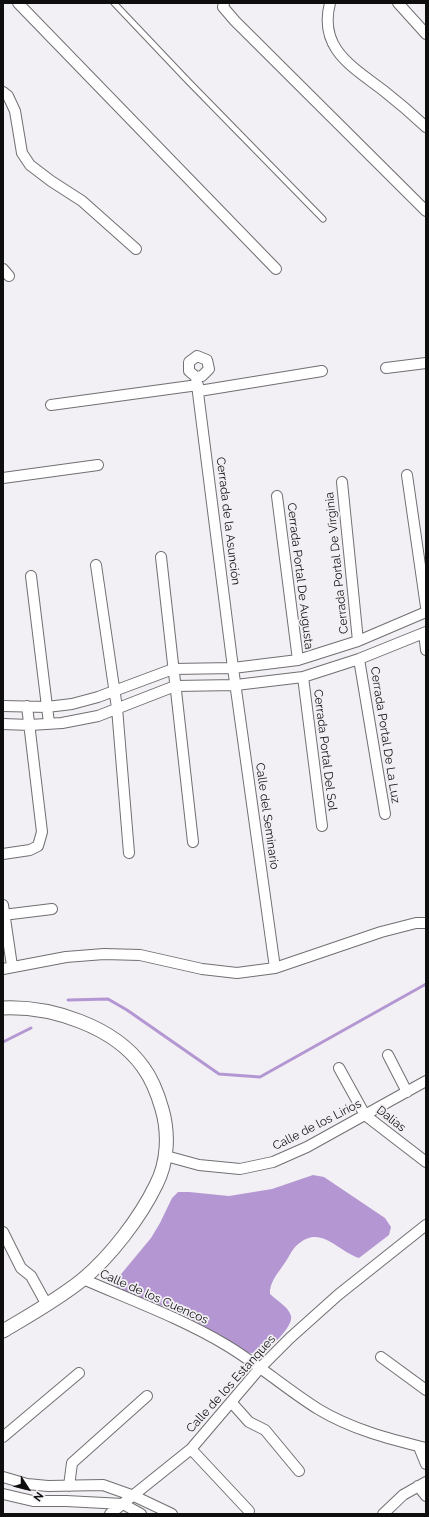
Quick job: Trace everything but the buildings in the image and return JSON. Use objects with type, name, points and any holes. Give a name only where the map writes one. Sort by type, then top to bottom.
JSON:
[{"type":"street","points":[[18,3],[276,269]]},
{"type":"street","points":[[224,3],[223,7],[235,21],[426,211]]},
{"type":"street","points":[[330,3],[328,32],[334,46],[346,62],[400,103],[426,127]]},
{"type":"street","points":[[398,3],[426,34]]},
{"type":"street","points":[[3,92],[8,96],[15,111],[22,153],[30,165],[51,181],[82,201],[136,249]]},
{"type":"street","points":[[386,368],[426,363]]},
{"type":"street","points":[[51,406],[197,384],[322,371]]},
{"type":"street","name":"Cerrada de la Asunción","points":[[197,384],[233,668]]},
{"type":"street","points":[[3,478],[98,465]]},
{"type":"street","points":[[407,474],[426,607]]},
{"type":"street","name":"Cerrada Portal De Virginia","points":[[342,482],[358,641]]},
{"type":"street","name":"Cerrada Portal De Augusta","points":[[277,496],[298,660]]},
{"type":"street","points":[[161,557],[193,842]]},
{"type":"street","points":[[96,565],[116,708],[129,853]]},
{"type":"street","points":[[31,576],[49,723]]},
{"type":"street","points":[[3,706],[47,706],[72,704],[98,697],[173,669],[233,668],[298,660],[358,641],[426,612]]},
{"type":"street","points":[[3,724],[30,725],[62,723],[98,716],[175,686],[236,685],[303,677],[359,660],[425,632],[426,650]]},
{"type":"street","name":"Cerrada Portal De La Luz","points":[[359,660],[385,814]]},
{"type":"street","name":"Calle del Seminario","points":[[233,668],[275,968]]},
{"type":"street","name":"Cerrada Portal Del Sol","points":[[303,677],[322,826]]},
{"type":"street","points":[[3,854],[30,850],[38,846],[42,832],[27,706]]},
{"type":"street","points":[[3,905],[8,968],[66,957],[104,954],[140,955],[202,969],[237,973],[275,968],[381,932],[416,923],[426,923]]},
{"type":"street","points":[[4,915],[52,909]]},
{"type":"street","points":[[3,1008],[33,1010],[57,1014],[85,1023],[109,1036],[125,1048],[143,1067],[158,1098],[166,1124],[166,1156],[157,1184],[144,1208],[120,1240],[82,1279],[47,1305],[3,1331]]},
{"type":"street","points":[[388,1055],[407,1092]]},
{"type":"street","name":"Dalías","points":[[339,1068],[365,1115],[426,1162]]},
{"type":"street","name":"Calle de los Lirios","points":[[166,1156],[199,1166],[240,1169],[273,1162],[307,1147],[426,1081]]},
{"type":"street","name":"Calle de los Estanques","points":[[110,1514],[191,1449],[232,1403],[260,1368],[290,1338],[338,1295],[426,1225]]},
{"type":"street","points":[[3,1232],[21,1268],[31,1276],[47,1305]]},
{"type":"street","name":"Calle de los Cuencos","points":[[82,1279],[161,1311],[192,1326],[226,1345],[319,1410],[353,1426],[386,1438],[422,1447]]},
{"type":"street","points":[[382,1357],[426,1390]]},
{"type":"street","points":[[3,1437],[79,1373]]},
{"type":"street","points":[[69,1486],[72,1463],[147,1396]]},
{"type":"street","points":[[232,1403],[249,1422],[264,1430],[299,1471]]},
{"type":"street","points":[[422,1447],[426,1464]]},
{"type":"street","points":[[191,1449],[249,1511]]},
{"type":"street","points":[[3,1477],[27,1484],[48,1486],[103,1485],[134,1496],[172,1514]]},
{"type":"street","points":[[382,1514],[402,1495],[422,1484],[426,1496]]},
{"type":"street","points":[[3,1494],[33,1501],[123,1504],[141,1514]]},
{"type":"lane","points":[[114,3],[323,219]]},
{"type":"shaded area","points":[[313,1175],[324,1177],[385,1218],[391,1227],[389,1235],[359,1258],[328,1240],[320,1238],[313,1237],[296,1246],[274,1278],[270,1290],[270,1294],[288,1310],[291,1320],[289,1326],[280,1337],[263,1351],[259,1353],[245,1352],[178,1312],[118,1289],[115,1284],[117,1279],[151,1238],[172,1198],[178,1192],[229,1196],[272,1189]]},
{"type":"waterway","points":[[68,1000],[108,999],[127,1010],[219,1074],[260,1077],[426,984]]},
{"type":"waterway","points":[[3,1042],[31,1028]]}]
